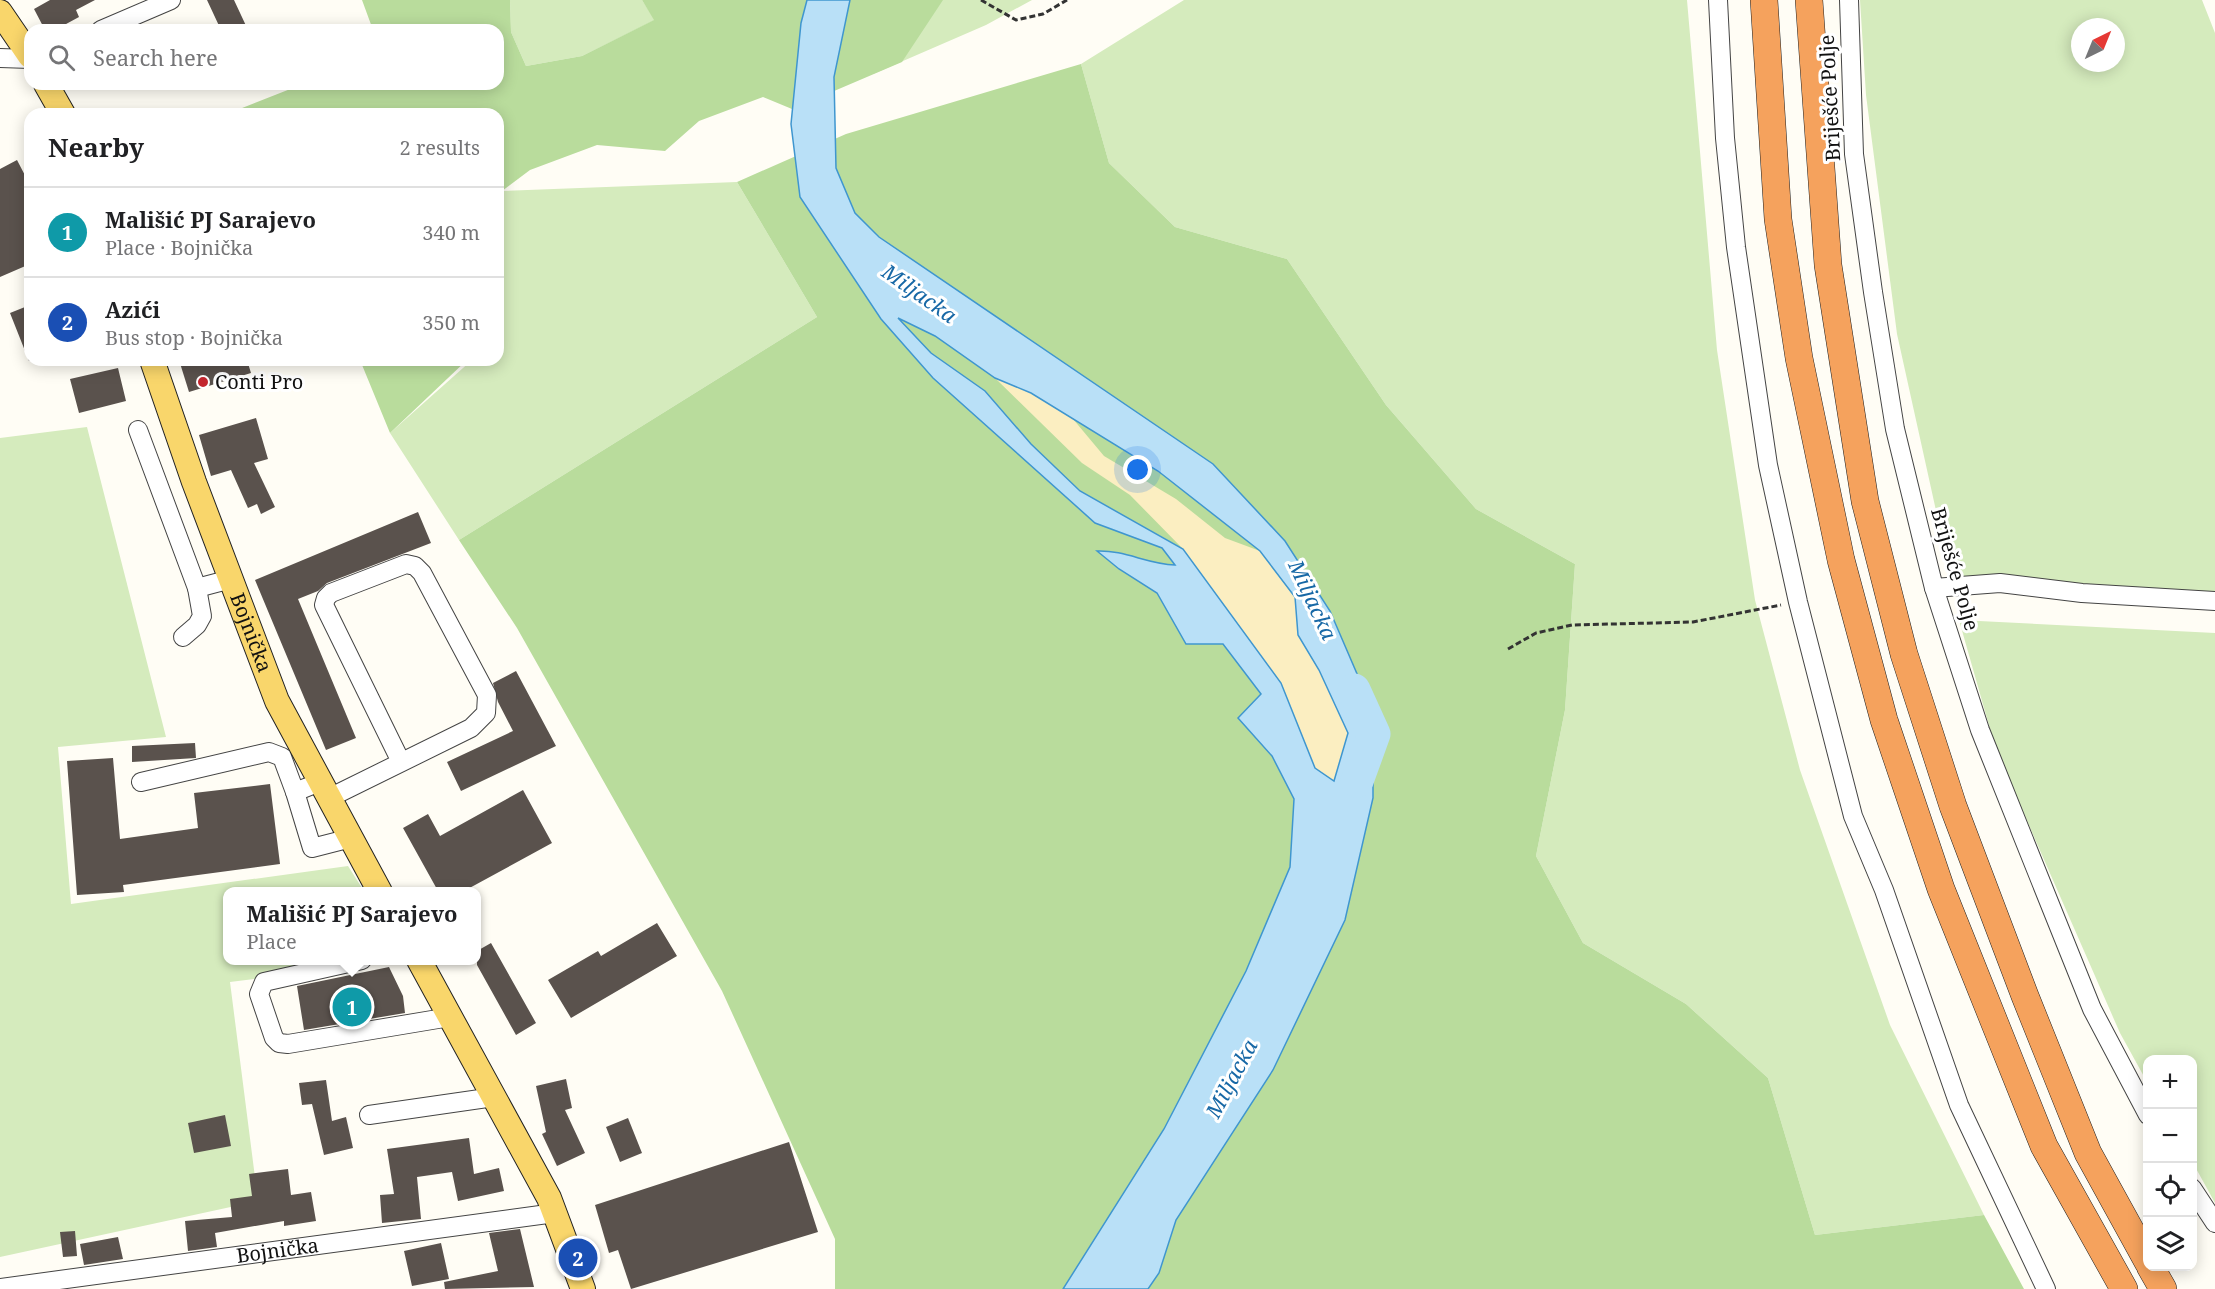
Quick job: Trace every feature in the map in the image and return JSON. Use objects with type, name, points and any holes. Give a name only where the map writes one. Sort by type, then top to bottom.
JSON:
[{"type":"highway","points":[[1764,0],[1778,219],[1799,358],[1841,560],[1884,720],[1941,889],[2044,1146],[2124,1289]]},
{"type":"highway","points":[[1809,0],[1828,266],[1865,501],[1901,643],[1953,806],[2025,996],[2088,1153],[2143,1253]]},
{"type":"highway","points":[[2153,1271],[2163,1289]]},
{"type":"main road","points":[[0,12],[24,48]]},
{"type":"main road","points":[[49,90],[60,108]]},
{"type":"main road","name":"Bojnička","points":[[154,366],[194,482],[277,701],[378,887]]},
{"type":"main road","points":[[421,965],[555,1213],[583,1289]]},
{"type":"street","points":[[115,24],[171,0]]},
{"type":"street","points":[[1718,0],[1725,138],[1736,247],[1768,465],[1798,602],[1853,816],[1884,890],[1959,1105],[2046,1289]]},
{"type":"street","name":"Briješće Polje","points":[[1849,0],[1854,154],[1873,292],[1895,429],[1934,588],[1980,730],[2092,1009],[2145,1109]]},
{"type":"street","points":[[0,58],[24,57]]},
{"type":"street","points":[[138,430],[197,588],[202,616],[197,625],[183,637]]},
{"type":"street","points":[[295,792],[324,790],[401,762],[471,728],[486,713],[487,695],[422,573],[415,566],[406,564],[331,593],[324,605],[401,762]]},
{"type":"street","points":[[197,588],[231,579]]},
{"type":"street","points":[[1934,588],[2000,583],[2082,593],[2215,601]]},
{"type":"street","points":[[141,782],[274,752],[282,757],[312,848],[351,838]]},
{"type":"street","points":[[340,965],[264,982],[259,994],[274,1038],[288,1044],[450,1017]]},
{"type":"street","points":[[369,1115],[494,1097]]},
{"type":"street","points":[[2197,1194],[2215,1223]]},
{"type":"street","name":"Bojnička","points":[[0,1288],[555,1213]]},
{"type":"path","points":[[981,0],[1016,20],[1043,14],[1067,0]]},
{"type":"path","points":[[1508,649],[1536,633],[1572,625],[1693,622],[1798,602]]},
{"type":"green space","points":[[362,0],[510,0],[511,32],[526,66],[582,56],[654,20],[642,0],[943,0],[902,62],[792,109],[763,97],[699,121],[665,151],[597,145],[530,170],[504,190],[504,108],[242,108],[288,90],[504,90],[504,24],[371,24]]},
{"type":"green space","points":[[510,0],[642,0],[655,20],[582,56],[526,66],[511,32]]},
{"type":"green space","points":[[892,0],[1032,0],[986,25],[873,74]]},
{"type":"green space","points":[[1184,0],[1687,0],[1717,350],[1755,600],[1800,770],[1890,1025],[1984,1215],[1815,1235],[1768,1078],[1686,1004],[1583,943],[1536,856],[1565,710],[1575,564],[1476,509],[1386,405],[1287,259],[1175,227],[1109,163],[1081,64]]},
{"type":"green space","points":[[1860,0],[2202,0],[2215,33],[2215,592],[1952,583],[1897,334],[1866,95]]},
{"type":"green space","points":[[1081,64],[1109,163],[1175,227],[1287,259],[1386,405],[1476,509],[1575,564],[1565,710],[1536,856],[1583,943],[1686,1004],[1768,1078],[1815,1235],[1984,1215],[2024,1289],[835,1289],[835,1239],[722,991],[517,628],[459,540],[817,317],[737,182],[846,134]]},
{"type":"green space","points":[[737,182],[817,317],[459,540],[390,433],[465,366],[504,366],[504,191]]},
{"type":"green space","points":[[362,366],[461,366],[390,433]]},
{"type":"green space","points":[[87,427],[166,737],[58,747],[71,904],[348,866],[361,887],[223,887],[223,965],[362,965],[230,982],[258,1201],[0,1257],[0,438]]},
{"type":"green space","points":[[1959,620],[2215,633],[2215,1203],[2197,1170],[2197,1055],[2143,1055],[2143,1075],[2120,1033],[1996,750]]},
{"type":"sand","points":[[995,378],[1031,393],[1073,419],[1104,456],[1176,499],[1225,538],[1260,551],[1295,598],[1298,635],[1319,670],[1348,733],[1334,782],[1315,768],[1281,683],[1183,549],[1130,495],[1082,463]]},
{"type":"water","points":[[807,0],[850,0],[834,77],[836,168],[855,213],[879,237],[1213,464],[1285,541],[1330,611],[1373,711],[1373,798],[1345,920],[1273,1070],[1176,1220],[1159,1273],[1148,1289],[1063,1289],[1164,1129],[1246,971],[1290,867],[1294,799],[1272,756],[1238,718],[1261,694],[1223,644],[1186,644],[1157,593],[1119,569],[1097,551],[1175,565],[1162,548],[1095,523],[933,378],[881,319],[800,197],[791,124],[801,23]],"holes":[[[898,318],[935,336],[995,378],[1031,393],[1158,471],[1260,551],[1295,597],[1298,635],[1319,670],[1348,733],[1334,781],[1315,768],[1281,683],[1183,549],[1080,491],[1031,444],[985,391],[931,353]]]},
{"type":"building","points":[[50,0],[95,0],[76,10],[79,17],[66,24],[42,24],[34,9]]},
{"type":"building","points":[[207,0],[234,0],[245,24],[218,24]]},
{"type":"building","points":[[17,160],[24,173],[24,267],[0,277],[0,169]]},
{"type":"building","points":[[24,307],[24,348],[10,313]]},
{"type":"building","name":"Conti Pro","points":[[181,366],[249,366],[251,373],[189,392]]},
{"type":"building","points":[[118,368],[126,401],[79,413],[70,379]]},
{"type":"building","points":[[256,418],[268,459],[254,463],[275,507],[261,514],[257,504],[248,508],[231,470],[211,476],[199,435]]},
{"type":"building","points":[[418,512],[431,543],[327,583],[318,591],[298,599],[356,738],[326,750],[255,580]]},
{"type":"building","points":[[516,671],[556,746],[461,791],[447,762],[513,731],[498,702],[493,683]]},
{"type":"building","points":[[195,743],[196,758],[132,762],[132,746]]},
{"type":"building","points":[[113,758],[120,839],[198,828],[194,793],[270,784],[280,864],[123,885],[124,892],[77,895],[67,761]]},
{"type":"building","points":[[523,790],[552,843],[471,887],[436,887],[403,828],[428,814],[440,836]]},
{"type":"building","points":[[657,923],[677,956],[571,1018],[548,980],[598,951],[601,956]]},
{"type":"building","points":[[491,943],[536,1023],[516,1035],[477,965],[481,965],[481,949]]},
{"type":"building","points":[[389,967],[403,996],[405,1013],[304,1030],[297,986]]},
{"type":"building","points":[[566,1079],[572,1108],[565,1110],[585,1153],[557,1166],[542,1134],[546,1132],[536,1086]]},
{"type":"building","points":[[326,1080],[332,1121],[346,1117],[353,1148],[324,1155],[312,1104],[302,1105],[299,1083]]},
{"type":"building","points":[[225,1115],[231,1146],[194,1153],[188,1123]]},
{"type":"building","points":[[628,1118],[642,1153],[620,1162],[606,1127]]},
{"type":"building","points":[[469,1138],[474,1174],[499,1168],[504,1191],[458,1201],[452,1172],[417,1177],[421,1219],[382,1223],[380,1195],[394,1194],[387,1149]]},
{"type":"building","points":[[789,1142],[818,1232],[631,1289],[618,1250],[609,1253],[595,1205]]},
{"type":"building","points":[[288,1169],[291,1195],[311,1192],[316,1221],[284,1226],[284,1221],[215,1233],[217,1247],[188,1251],[185,1221],[232,1217],[230,1199],[252,1196],[249,1174]]},
{"type":"building","points":[[520,1229],[534,1287],[445,1289],[444,1282],[498,1271],[489,1233]]},
{"type":"building","points":[[75,1231],[77,1256],[63,1257],[60,1232]]},
{"type":"building","points":[[118,1237],[123,1259],[84,1265],[80,1244]]},
{"type":"building","points":[[441,1243],[449,1279],[412,1286],[404,1251]]},
{"type":"waterway","name":"Miljacka","points":[[1354,690],[1374,734],[1357,781]]},
{"type":"place","name":"Conti Pro","points":[[203,382]]},
{"type":"place","name":"Mališić PJ Sarajevo","points":[[352,1007]]},
{"type":"place","name":"Azići","points":[[578,1258]]}]
